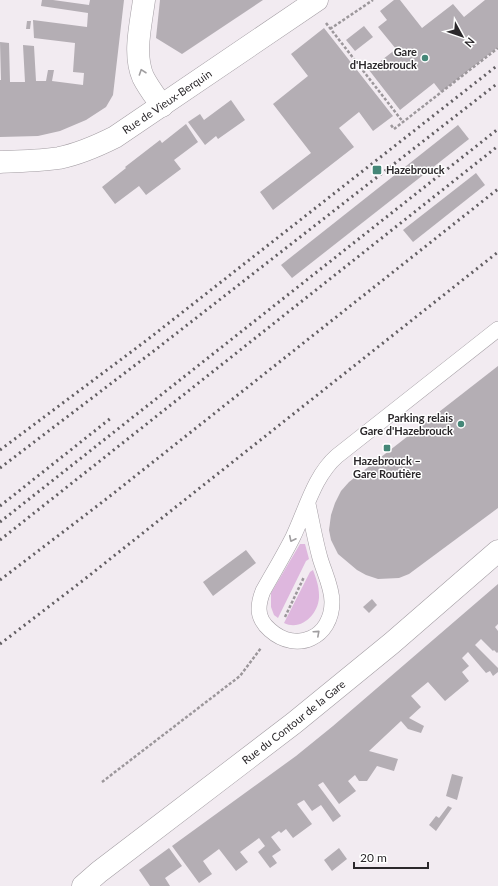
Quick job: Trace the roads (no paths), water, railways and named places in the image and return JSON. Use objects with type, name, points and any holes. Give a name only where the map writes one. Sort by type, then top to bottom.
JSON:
[{"type":"street","points":[[144,0],[138,54],[140,66],[147,84],[162,106]]},
{"type":"street","name":"Rue de Vieux-Berquin","points":[[0,162],[61,158],[87,150],[115,137],[314,2]]},
{"type":"street","name":"Rue du Contour de la Gare","points":[[83,886],[317,705],[392,643],[498,551]]},
{"type":"lane","points":[[308,504],[320,559],[330,588],[332,603],[331,612],[322,630],[306,641],[298,642],[281,639],[266,627],[259,609],[260,600],[262,591],[287,549],[321,474],[331,462],[370,429],[498,329]]},
{"type":"railway","points":[[0,450],[147,340],[498,65]]},
{"type":"railway","points":[[0,468],[155,350],[498,83]]},
{"type":"railway","points":[[0,522],[498,129]]},
{"type":"railway","points":[[0,540],[498,146]]},
{"type":"railway","points":[[0,580],[105,500],[498,189]]},
{"type":"railway","points":[[0,644],[81,582],[498,252]]},
{"type":"railway","points":[[0,506],[111,418]]},
{"type":"place","name":"Gare d'Hazebrouck","points":[[425,58]]},
{"type":"place","name":"Hazebrouck","points":[[377,170]]},
{"type":"place","name":"Parking relais Gare d'Hazebrouck","points":[[461,424]]},
{"type":"place","name":"Hazebrouck – Gare Routière","points":[[387,448]]}]
